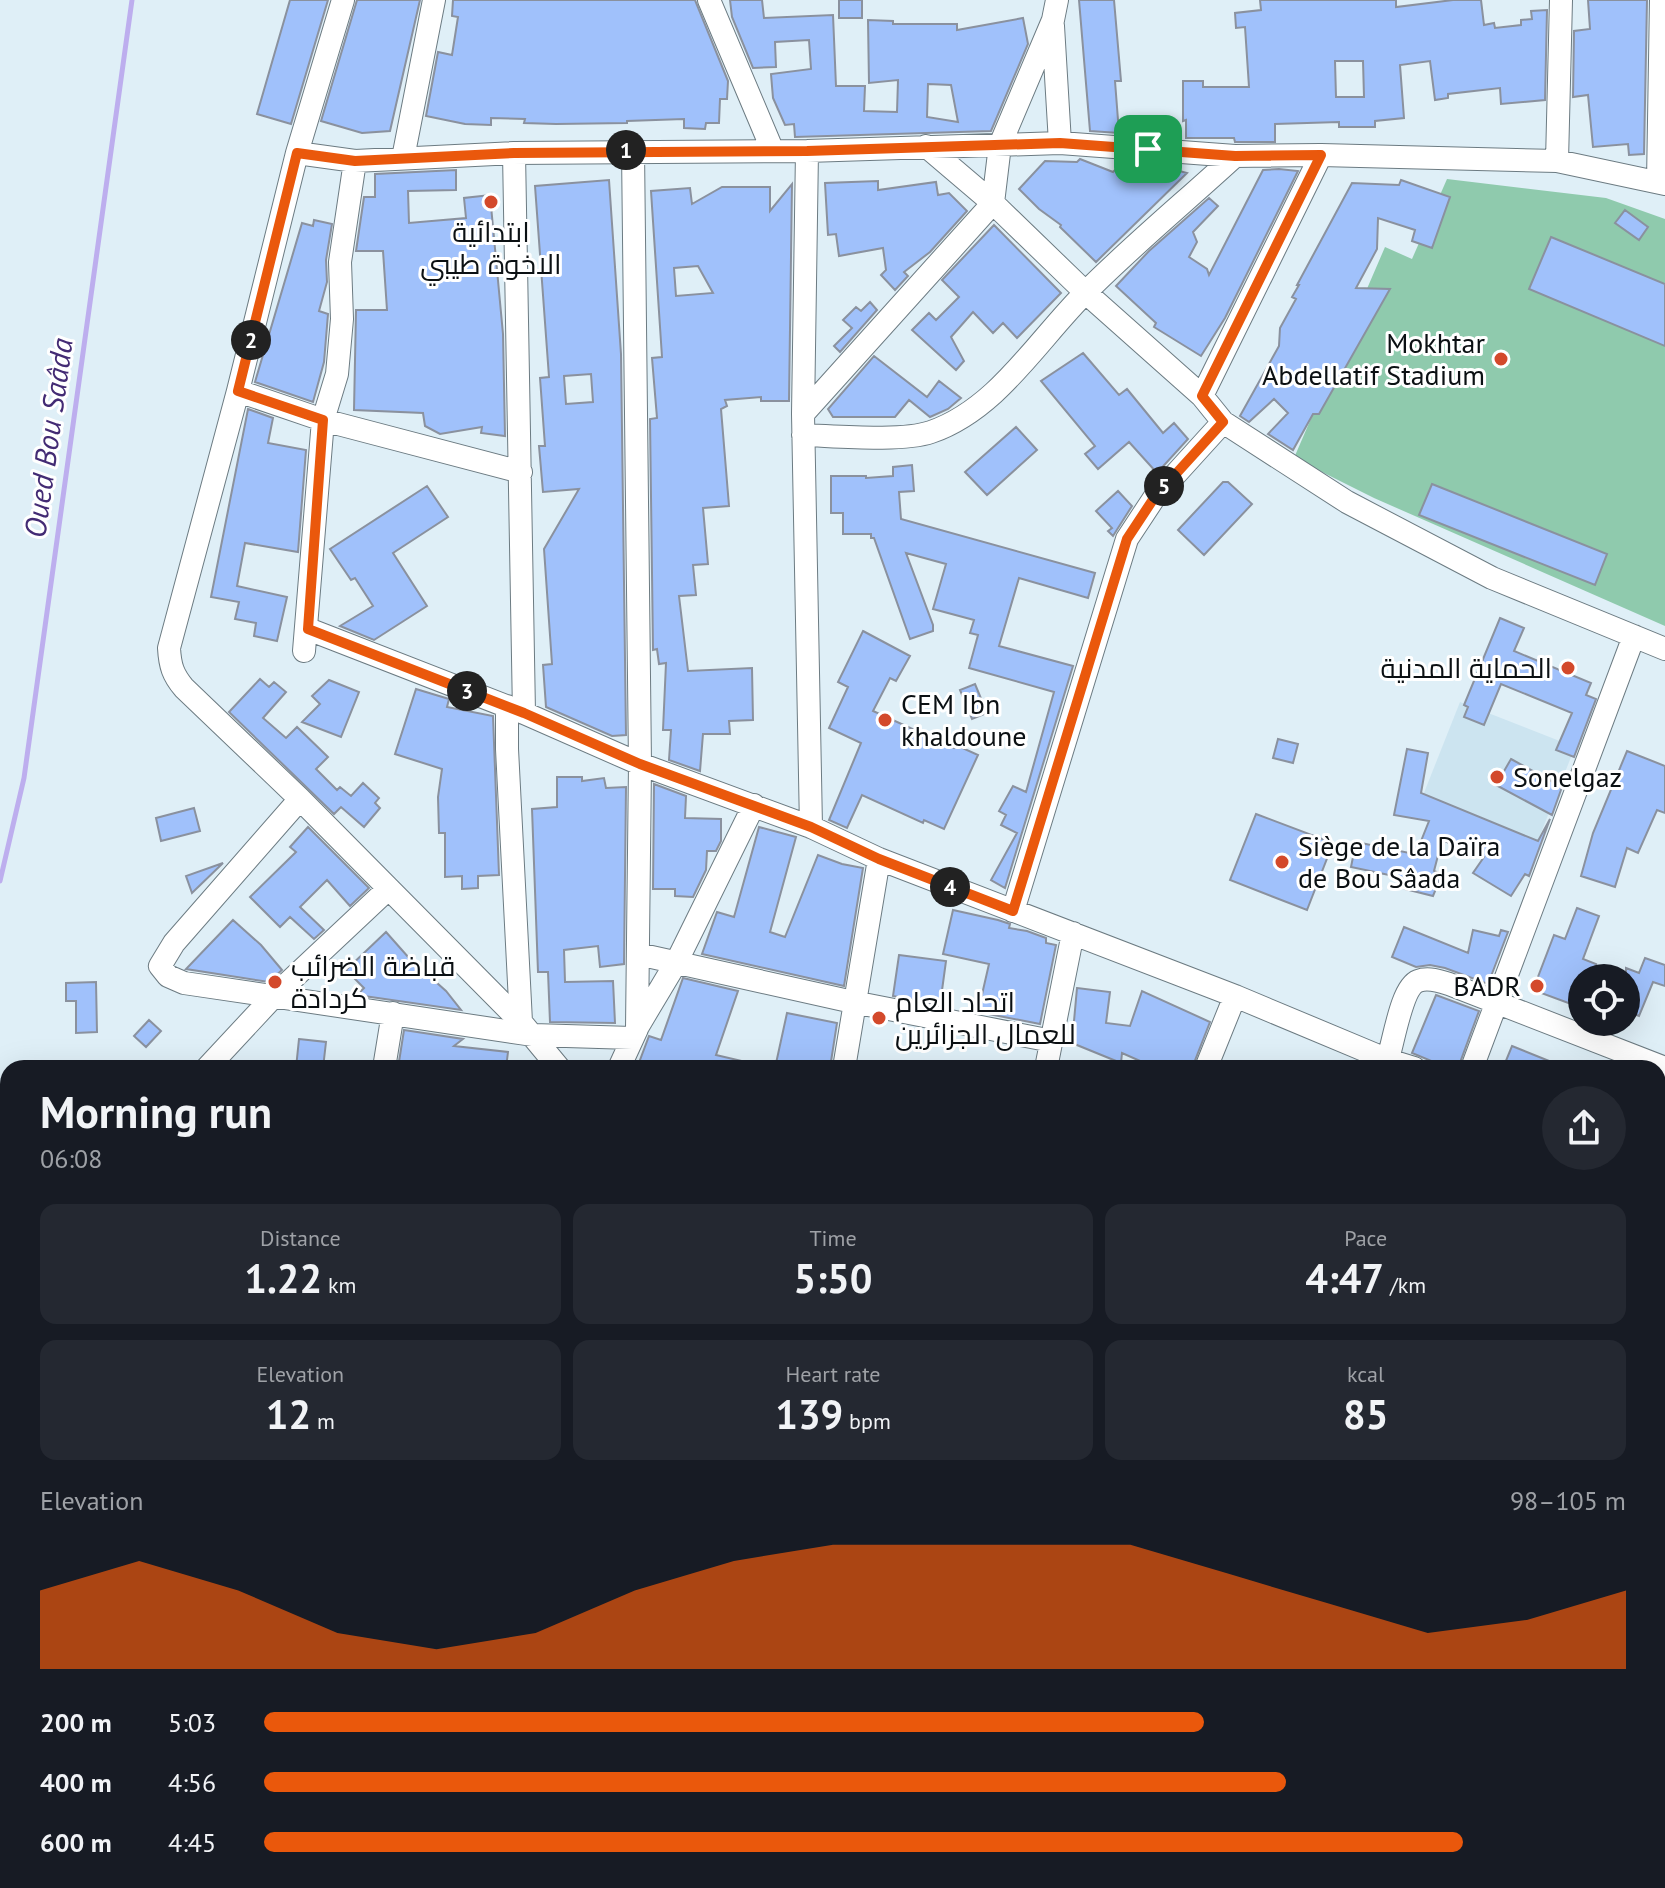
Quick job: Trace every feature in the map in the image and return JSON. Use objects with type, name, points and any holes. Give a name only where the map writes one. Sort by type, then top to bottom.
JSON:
[{"type":"street","points":[[343,0],[297,153],[238,391],[169,648],[169,662],[173,675],[184,688],[300,799],[527,1028],[553,1060]]},
{"type":"street","points":[[403,158],[434,0]]},
{"type":"street","points":[[709,0],[772,149]]},
{"type":"street","points":[[1557,161],[1561,0]]},
{"type":"street","points":[[297,153],[355,161],[514,153],[807,151],[1060,143],[1235,156],[1557,161],[1662,183],[1661,0]]},
{"type":"street","points":[[1055,10],[1060,143]]},
{"type":"street","points":[[803,424],[993,203],[1000,145],[1055,10]]},
{"type":"street","points":[[926,146],[993,203],[1085,292],[1202,396],[1223,422],[1347,502],[1492,578],[1665,649]]},
{"type":"street","points":[[633,150],[640,764],[634,1033]]},
{"type":"street","points":[[807,151],[803,424],[811,827]]},
{"type":"street","points":[[514,153],[521,472],[515,710],[507,749],[527,1028]]},
{"type":"street","points":[[1202,396],[1321,155]]},
{"type":"street","points":[[803,424],[876,437],[926,434],[961,420],[1018,367],[1085,292],[1235,156]]},
{"type":"street","points":[[355,161],[340,262],[342,319],[337,374],[323,420],[306,640],[515,710],[640,764],[811,827],[879,859],[1235,996],[1378,1060]]},
{"type":"street","points":[[238,391],[323,420],[521,472]]},
{"type":"street","points":[[1013,911],[1127,539],[1139,517],[1162,488],[1223,422]]},
{"type":"street","points":[[1475,1060],[1634,636]]},
{"type":"street","points":[[300,799],[174,943],[160,966],[168,976],[184,983],[393,1013],[527,1028],[634,1033]]},
{"type":"street","points":[[622,1060],[634,1033],[677,961],[754,805]]},
{"type":"street","points":[[845,1060],[879,859]]},
{"type":"street","points":[[214,1060],[274,996],[388,889]]},
{"type":"street","points":[[1048,1060],[1073,933]]},
{"type":"street","points":[[638,954],[853,1002],[1052,1041]]},
{"type":"street","points":[[1388,1060],[1404,996],[1416,982],[1424,979],[1439,981],[1644,1060]]},
{"type":"street","points":[[1209,1060],[1235,996]]},
{"type":"street","points":[[385,1060],[393,1013]]},
{"type":"shaded area","name":"Sonelgaz","points":[[1460,702],[1575,747],[1533,853],[1418,808]]},
{"type":"green space","name":"Mokhtar Abdellatif Stadium","points":[[1447,179],[1606,198],[1665,219],[1665,626],[1374,498],[1294,458],[1385,247],[1412,259]]},
{"type":"building","points":[[290,0],[328,0],[291,124],[257,114]]},
{"type":"building","points":[[357,0],[420,0],[390,131],[362,133],[321,121]]},
{"type":"building","points":[[453,0],[695,0],[728,81],[727,99],[720,99],[719,123],[706,123],[705,129],[684,128],[684,119],[556,124],[491,118],[491,125],[465,124],[426,116],[438,52],[452,55],[458,17],[452,16]]},
{"type":"building","points":[[730,0],[762,0],[764,18],[833,15],[836,86],[865,86],[864,111],[897,112],[898,80],[869,83],[868,20],[893,21],[893,24],[957,24],[957,30],[1023,18],[1028,44],[991,131],[795,137],[794,124],[785,125],[773,98],[771,74],[811,69],[809,40],[775,42],[776,67],[753,68],[732,17]],"holes":[[[928,84],[951,85],[958,122],[927,117]]]},
{"type":"building","points":[[839,0],[862,0],[862,18],[839,18]]},
{"type":"building","points":[[1079,0],[1114,0],[1121,81],[1115,81],[1119,133],[1090,131]]},
{"type":"building","points":[[1260,0],[1396,0],[1396,7],[1481,0],[1484,25],[1494,23],[1495,28],[1521,25],[1521,20],[1532,19],[1531,11],[1547,10],[1545,100],[1501,104],[1500,88],[1448,94],[1448,98],[1435,100],[1430,61],[1400,65],[1404,118],[1375,121],[1375,127],[1339,127],[1339,122],[1275,124],[1275,142],[1186,138],[1183,81],[1203,81],[1203,87],[1249,87],[1245,27],[1236,28],[1235,13],[1261,10]],"holes":[[[1335,61],[1363,61],[1364,97],[1336,97]]]},
{"type":"building","points":[[1588,0],[1647,0],[1644,154],[1629,155],[1628,144],[1593,147],[1588,95],[1573,97],[1574,31],[1590,29]]},
{"type":"building","points":[[1080,159],[1113,172],[1121,164],[1122,176],[1137,163],[1187,173],[1096,262],[1061,225],[1019,189],[1045,161],[1077,162]]},
{"type":"building","points":[[456,170],[456,190],[408,191],[409,223],[466,218],[464,198],[490,195],[503,334],[505,436],[481,433],[482,427],[440,434],[425,426],[423,413],[354,410],[356,310],[387,310],[383,251],[356,251],[364,197],[375,197],[375,174]]},
{"type":"building","points":[[1263,170],[1298,171],[1225,318],[1201,356],[1154,327],[1156,323],[1116,286],[1149,251],[1209,198],[1218,206],[1193,232],[1197,242],[1189,257],[1207,269],[1209,275]]},
{"type":"building","points":[[609,180],[621,354],[626,735],[612,736],[546,707],[543,665],[552,664],[544,549],[579,489],[543,492],[539,446],[545,446],[540,378],[549,377],[535,186]],"holes":[[[591,374],[593,402],[566,404],[564,376]]]},
{"type":"building","points":[[1401,180],[1450,197],[1432,248],[1412,241],[1415,230],[1378,218],[1377,249],[1356,288],[1390,289],[1319,414],[1313,414],[1293,450],[1268,434],[1288,413],[1274,399],[1249,422],[1240,416],[1279,346],[1280,328],[1296,299],[1292,297],[1297,285],[1352,183],[1399,185]]},
{"type":"building","points":[[878,181],[878,190],[936,182],[938,195],[949,193],[967,211],[930,252],[904,272],[908,276],[895,290],[881,275],[886,270],[883,248],[839,256],[836,234],[828,235],[825,183]]},
{"type":"building","points":[[792,184],[789,401],[761,401],[761,397],[725,400],[727,406],[721,409],[729,506],[703,508],[708,564],[693,565],[696,595],[679,596],[688,671],[752,668],[753,720],[729,721],[730,734],[703,734],[700,771],[669,760],[671,730],[663,730],[666,663],[659,664],[657,649],[653,650],[650,419],[657,418],[652,358],[662,357],[651,191],[690,188],[692,204],[722,187],[770,187],[770,211]],"holes":[[[698,266],[713,293],[676,296],[674,268]]]},
{"type":"building","points":[[1625,210],[1648,227],[1639,240],[1615,223]]},
{"type":"building","points":[[314,220],[332,224],[326,260],[327,282],[319,311],[328,314],[324,362],[313,402],[255,382],[302,223],[313,226]]},
{"type":"building","points":[[994,225],[1061,293],[1017,338],[1003,323],[993,333],[973,312],[951,337],[964,361],[956,370],[912,330],[929,313],[936,320],[959,297],[942,280]]},
{"type":"building","points":[[1551,237],[1665,284],[1665,346],[1529,289]]},
{"type":"building","points":[[870,302],[877,310],[840,352],[834,346],[852,328],[843,320],[856,307],[861,311]]},
{"type":"building","points":[[1083,353],[1119,395],[1127,389],[1163,433],[1174,423],[1188,439],[1157,473],[1129,442],[1098,469],[1085,454],[1095,446],[1041,381]]},
{"type":"building","points":[[874,356],[927,397],[939,381],[961,398],[948,409],[930,417],[909,400],[895,417],[833,417],[828,409]]},
{"type":"building","points":[[248,409],[273,418],[268,443],[306,450],[298,552],[245,543],[237,586],[287,597],[277,641],[254,636],[256,623],[235,619],[239,602],[211,597]]},
{"type":"building","points":[[1016,427],[1037,450],[987,495],[965,472]]},
{"type":"building","points":[[912,465],[914,491],[899,492],[901,519],[1095,573],[1088,598],[1019,578],[999,646],[1073,666],[1005,888],[991,880],[1017,833],[1001,825],[1006,815],[999,811],[1013,786],[1026,792],[1054,692],[969,668],[978,635],[970,633],[974,620],[933,609],[946,564],[906,553],[933,625],[933,631],[910,639],[874,538],[871,534],[843,534],[843,513],[831,513],[831,476],[893,476],[893,467]]},
{"type":"building","points":[[1223,482],[1228,482],[1252,504],[1204,555],[1178,530]]},
{"type":"building","points":[[1432,484],[1607,554],[1595,585],[1419,515]]},
{"type":"building","points":[[427,486],[448,517],[393,553],[427,606],[374,640],[340,626],[373,606],[355,578],[351,580],[330,549]]},
{"type":"building","points":[[1118,491],[1132,506],[1113,536],[1108,531],[1112,528],[1096,511]]},
{"type":"building","points":[[1500,618],[1524,628],[1514,651],[1591,683],[1586,695],[1596,699],[1574,757],[1556,750],[1572,713],[1501,684],[1484,725],[1464,717],[1468,707],[1464,705]]},
{"type":"building","points":[[863,631],[910,656],[896,681],[890,678],[873,711],[954,748],[956,745],[978,755],[944,829],[924,820],[923,823],[862,795],[847,828],[829,820],[861,743],[829,728],[848,687],[838,682]]},
{"type":"building","points":[[260,679],[269,687],[274,682],[286,692],[263,718],[286,738],[297,727],[328,757],[316,769],[337,790],[340,787],[351,796],[363,783],[379,798],[375,803],[380,808],[364,827],[341,807],[334,814],[229,712]]},
{"type":"building","points":[[329,680],[359,692],[341,737],[302,722],[320,704],[312,696]]},
{"type":"building","points":[[975,684],[987,713],[972,719],[960,690]]},
{"type":"building","points":[[416,689],[449,699],[447,707],[493,716],[499,875],[478,876],[478,888],[462,889],[462,876],[445,877],[445,833],[439,833],[438,797],[442,769],[395,754]]},
{"type":"building","points":[[1278,739],[1298,744],[1293,763],[1273,758]]},
{"type":"building","points":[[1407,749],[1428,753],[1421,793],[1538,841],[1550,819],[1529,876],[1525,874],[1511,896],[1473,873],[1484,857],[1442,840],[1434,871],[1442,874],[1433,896],[1405,889],[1408,879],[1351,867],[1356,842],[1414,854],[1417,851],[1429,821],[1394,815]]},
{"type":"building","points":[[1627,751],[1665,766],[1665,813],[1657,810],[1638,853],[1627,848],[1615,887],[1581,876],[1593,833]]},
{"type":"building","points":[[1511,759],[1562,787],[1552,815],[1496,785]]},
{"type":"building","points":[[557,777],[582,777],[582,781],[604,778],[606,788],[626,787],[624,964],[600,967],[598,946],[564,950],[565,982],[613,981],[615,1023],[550,1022],[548,972],[538,972],[532,809],[557,807]]},
{"type":"building","points":[[654,784],[686,796],[685,818],[721,819],[721,841],[716,851],[707,851],[706,870],[693,897],[675,896],[675,889],[653,889]]},
{"type":"building","points":[[194,808],[200,831],[161,841],[156,818]]},
{"type":"building","name":"Siège de la Daïra de Bou Sâada","points":[[1256,814],[1333,843],[1307,910],[1230,880]]},
{"type":"building","points":[[308,827],[369,888],[350,906],[327,880],[300,907],[324,930],[314,939],[290,917],[280,927],[250,897],[296,852],[290,847]]},
{"type":"building","points":[[759,827],[796,837],[770,932],[785,937],[818,855],[863,868],[844,986],[702,954],[717,912],[734,917]]},
{"type":"building","points":[[223,863],[192,893],[186,876]]},
{"type":"building","points":[[1577,908],[1599,916],[1583,959],[1596,964],[1568,964],[1568,1003],[1533,990],[1554,935],[1565,939]]},
{"type":"building","points":[[953,910],[1010,924],[1009,928],[1027,931],[1046,938],[1046,943],[1056,945],[1040,1024],[978,1012],[989,964],[943,954]]},
{"type":"building","points":[[233,920],[261,945],[282,970],[269,982],[186,969]]},
{"type":"building","points":[[1404,927],[1468,953],[1473,930],[1499,936],[1501,930],[1508,932],[1488,984],[1445,968],[1430,965],[1416,967],[1392,957]]},
{"type":"building","points":[[386,932],[461,1010],[357,995],[364,988],[346,970]]},
{"type":"building","points":[[899,955],[946,961],[940,1005],[893,996]]},
{"type":"building","points":[[1645,958],[1665,965],[1665,986],[1653,982],[1640,1014],[1640,970]]},
{"type":"building","points":[[683,978],[738,991],[716,1055],[737,1060],[640,1060],[649,1036],[661,1040]]},
{"type":"building","points":[[96,982],[97,1032],[76,1033],[76,1001],[66,1001],[66,983]]},
{"type":"building","points":[[1077,988],[1110,992],[1106,1023],[1130,1026],[1142,991],[1210,1022],[1195,1060],[1138,1060],[1122,1053],[1121,1060],[1114,1060],[1072,1043]]},
{"type":"building","points":[[1436,995],[1479,1011],[1461,1060],[1429,1060],[1412,1053]]},
{"type":"building","points":[[787,1013],[837,1023],[831,1060],[777,1060]]},
{"type":"building","points":[[149,1020],[161,1031],[146,1047],[134,1036]]},
{"type":"building","points":[[404,1030],[463,1039],[454,1046],[508,1052],[507,1060],[399,1060]]},
{"type":"building","points":[[299,1039],[326,1042],[324,1060],[297,1060]]},
{"type":"building","points":[[1512,1046],[1547,1060],[1506,1060]]},
{"type":"waterway","name":"Oued Bou Saâda","points":[[0,881],[24,778],[132,0]]},
{"type":"place","name":"ابتدائية الاخوة طيبي","points":[[491,202]]},
{"type":"place","name":"Mokhtar Abdellatif Stadium","points":[[1501,359]]},
{"type":"place","name":"الحماية المدنية","points":[[1568,668]]},
{"type":"place","name":"CEM Ibn khaldoune","points":[[885,720]]},
{"type":"place","name":"Sonelgaz","points":[[1497,777]]},
{"type":"place","name":"Siège de la Daïra de Bou Sâada","points":[[1282,862]]},
{"type":"place","name":"قباضة الضرائب كردادة","points":[[275,982]]},
{"type":"place","name":"BADR","points":[[1537,986]]},
{"type":"place","name":"اتحاد العام للعمال الجزائرين","points":[[879,1018]]},
{"type":"route","points":[[1060,143],[1148,149],[1235,156],[1321,155],[1202,396],[1223,422],[1154,498],[1127,539],[1013,911],[879,859],[811,827],[640,764],[524,713],[308,629],[323,420],[238,391],[297,153],[355,161],[514,153],[807,151],[1060,143]]}]
